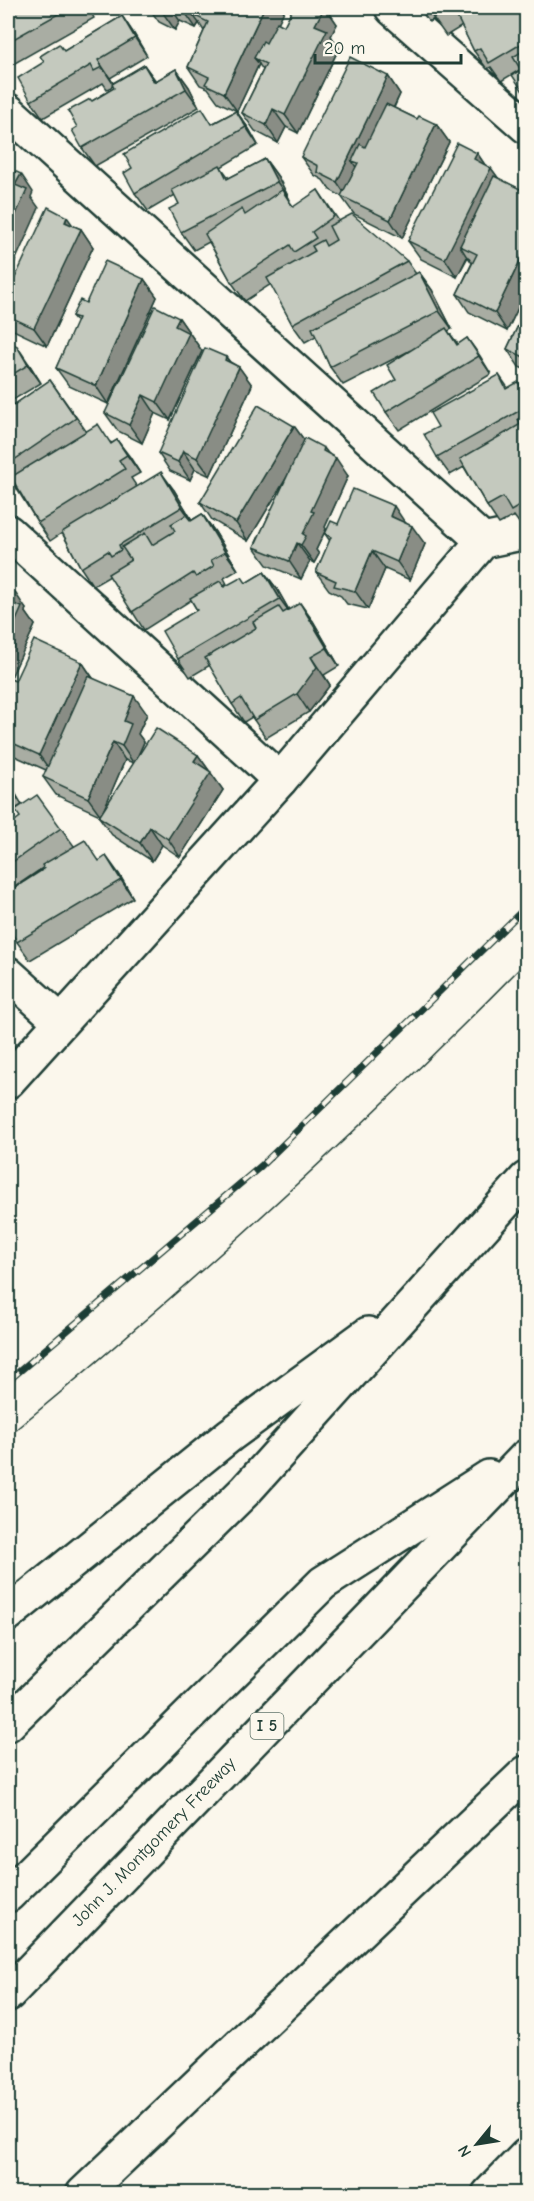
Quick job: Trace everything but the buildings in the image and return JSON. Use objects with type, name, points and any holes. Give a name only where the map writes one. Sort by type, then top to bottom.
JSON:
[{"type":"main road","points":[[392,8],[526,126]]},
{"type":"main road","points":[[8,111],[483,541]]},
{"type":"main road","points":[[8,532],[280,780]]},
{"type":"main road","points":[[8,1081],[280,780],[483,541],[526,532]]},
{"type":"main road","points":[[8,974],[60,1021]]},
{"type":"main road","points":[[8,1724],[246,1490],[526,1179]]},
{"type":"main road","points":[[8,1614],[230,1436],[425,1292]]},
{"type":"main road","points":[[8,1895],[322,1582],[526,1456]]},
{"type":"main road","name":"John J. Montgomery Freeway","points":[[8,1994],[526,1456]]},
{"type":"main road","points":[[83,2193],[526,1773]]},
{"type":"main road","points":[[489,2193],[526,2156]]},
{"type":"tram line","points":[[8,1436],[142,1323],[273,1206],[401,1086],[526,962]]},
{"type":"railway","points":[[8,1381],[261,1166],[526,907]]}]
